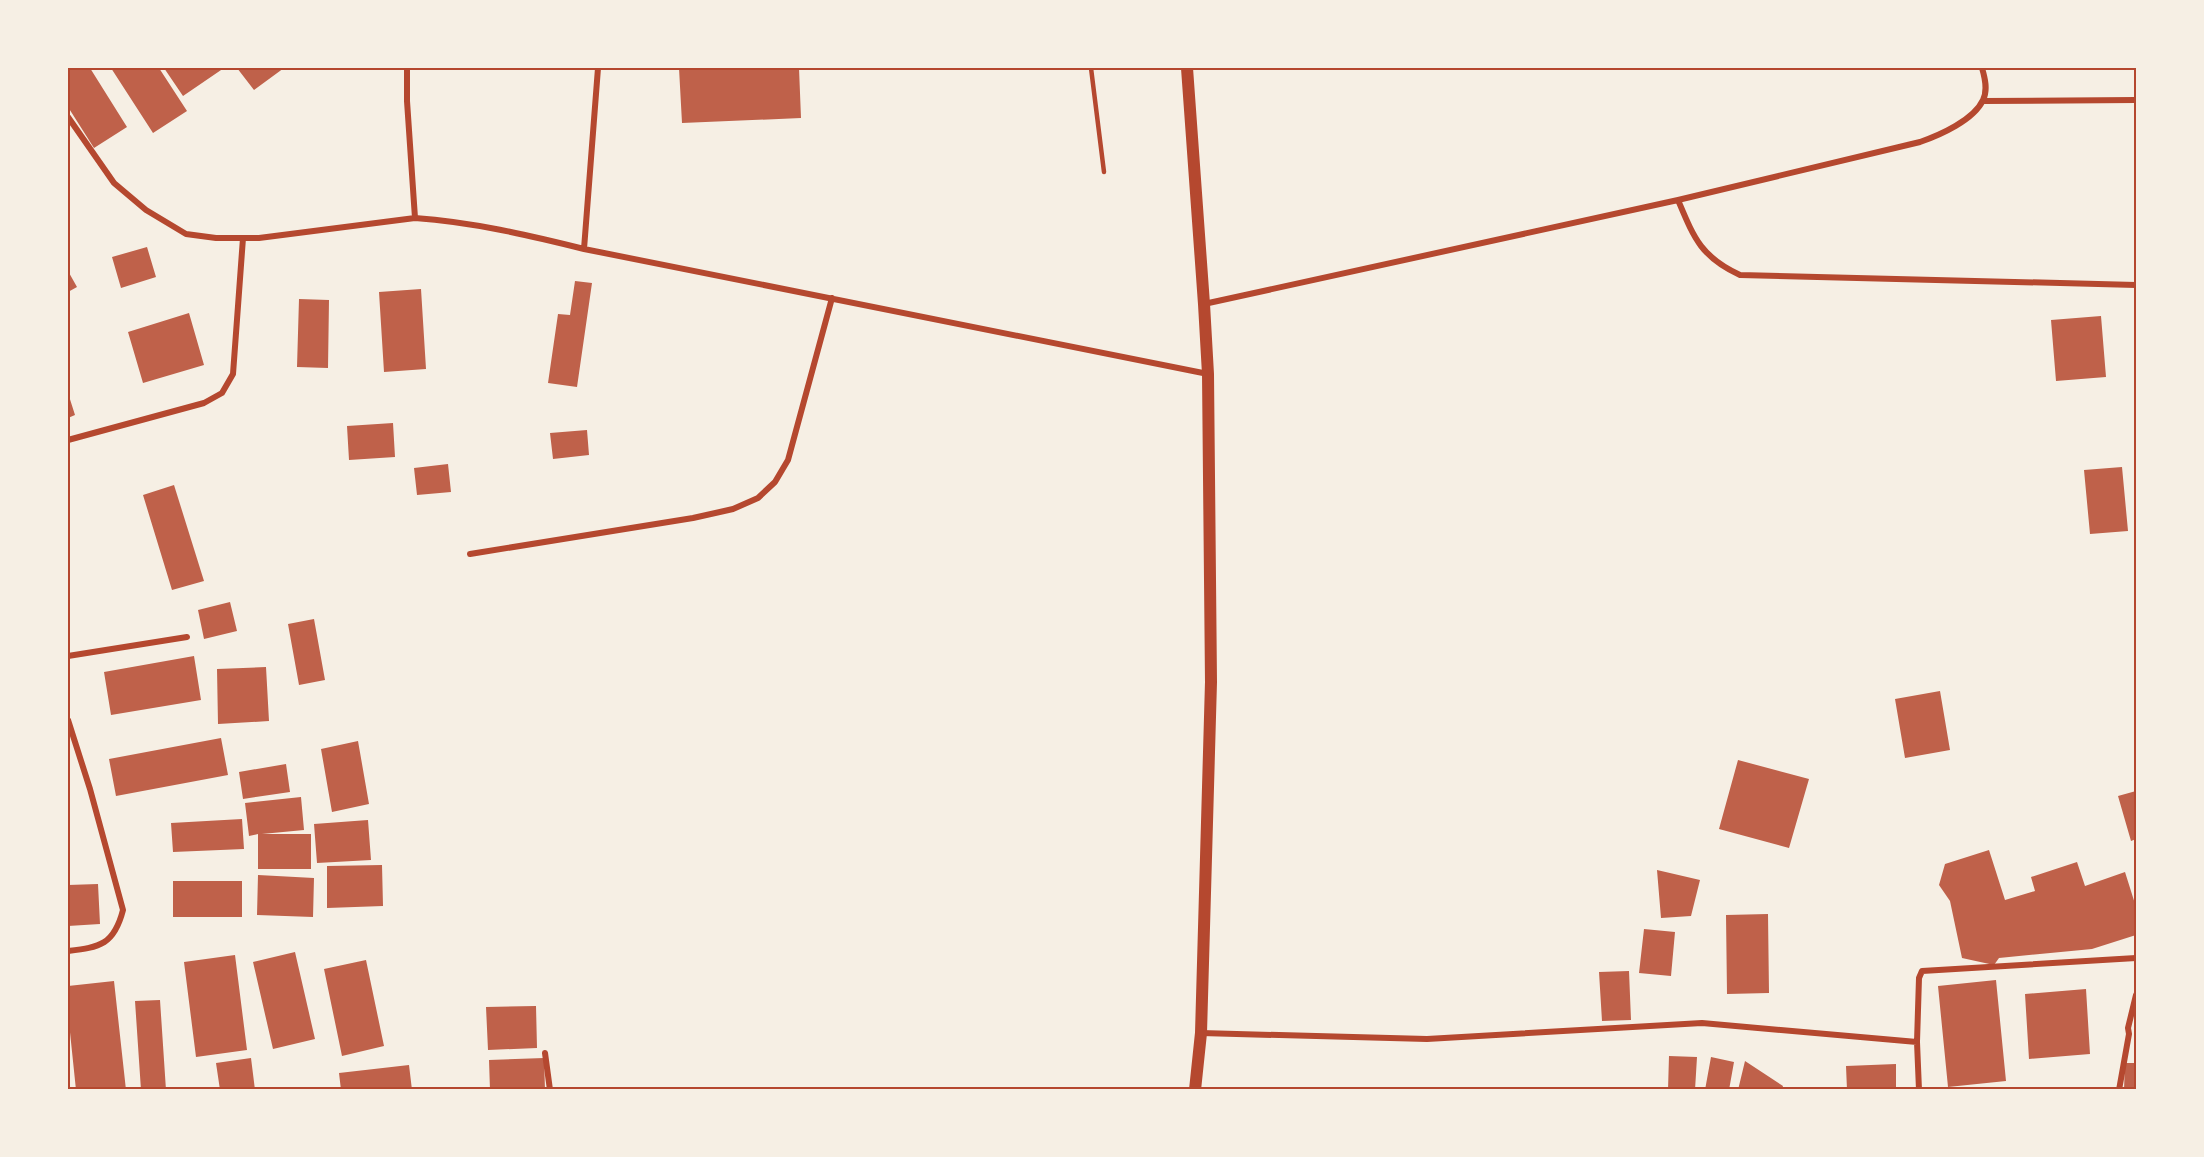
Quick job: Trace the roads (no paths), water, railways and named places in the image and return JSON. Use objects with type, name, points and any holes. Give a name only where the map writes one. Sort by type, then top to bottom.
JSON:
[{"type":"main road","points":[[1187,68],[1208,374],[1211,681],[1201,1033],[1195,1089]]},
{"type":"street","points":[[407,68],[414,218]]},
{"type":"street","points":[[584,249],[598,68]]},
{"type":"street","points":[[1204,304],[1678,200],[1920,142],[1946,133],[1969,116],[1983,100],[1986,82],[1982,68]]},
{"type":"street","points":[[1983,100],[2136,100]]},
{"type":"street","points":[[68,117],[114,183],[146,210],[186,234],[216,238],[259,238],[414,218],[447,220],[511,231],[584,249],[1208,374]]},
{"type":"street","points":[[1678,200],[1693,235],[1710,258],[1740,275],[2136,285]]},
{"type":"street","points":[[68,440],[204,403],[222,393],[233,374],[243,238]]},
{"type":"street","points":[[470,554],[693,518],[733,509],[758,498],[775,482],[788,460],[832,298]]},
{"type":"street","points":[[68,656],[187,637]]},
{"type":"street","points":[[68,720],[90,789],[123,910],[119,927],[108,940],[94,947],[68,951]]},
{"type":"street","points":[[1919,1089],[1918,978],[1922,971],[2136,958]]},
{"type":"street","points":[[2119,1089],[2133,1035],[2128,1028],[2136,995]]},
{"type":"street","points":[[1201,1033],[1427,1039],[1702,1023],[1917,1042]]},
{"type":"street","points":[[546,1053],[550,1089]]},
{"type":"lane","points":[[1091,68],[1104,172]]}]
